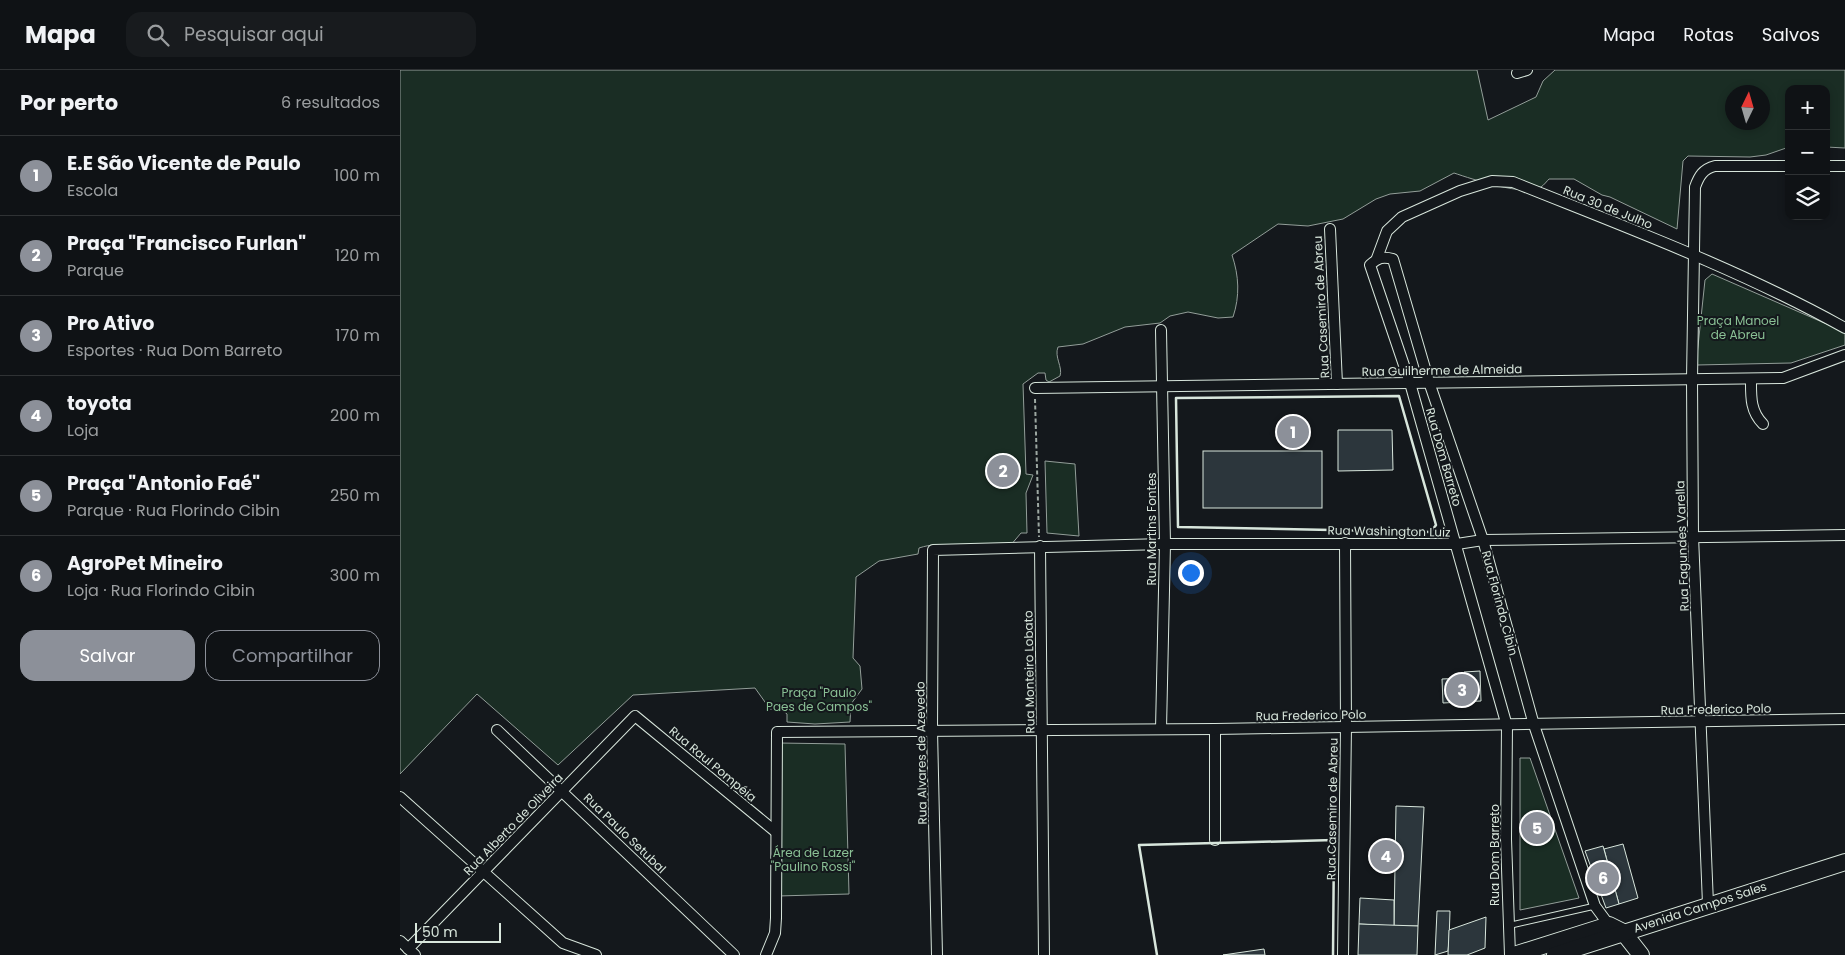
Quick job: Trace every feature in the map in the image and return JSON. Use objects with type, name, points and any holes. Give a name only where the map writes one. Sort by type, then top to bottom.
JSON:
[{"type":"main road","name":"Avenida Campos Sales","points":[[1514,955],[1708,904],[1845,862]]},
{"type":"main road","name":"Avenida Campos Sales","points":[[1555,955],[1616,928]]},
{"type":"main road","name":"Rua Florindo Cibin","points":[[1616,928],[1641,955]]},
{"type":"street","name":"Rua Fagundes Varella","points":[[1708,904],[1693,536],[1692,380],[1695,187],[1702,172],[1714,166],[1785,166]]},
{"type":"street","points":[[1830,166],[1845,166]]},
{"type":"street","name":"Rua 30 de Julho","points":[[1373,262],[1387,231],[1402,217],[1460,191],[1492,181],[1513,182],[1694,255],[1808,307],[1845,328]]},
{"type":"street","name":"Rua Casemiro de Abreu","points":[[1330,229],[1337,384]]},
{"type":"street","name":"Rua Florindo Cibin","points":[[1373,262],[1386,257],[1393,259],[1429,382],[1483,540],[1534,725],[1595,906],[1616,928]]},
{"type":"street","name":"Rua Dom Barreto","points":[[1373,262],[1457,544],[1507,726],[1507,926],[1510,955]]},
{"type":"street","name":"Rua Martins Fontes","points":[[1161,330],[1165,544],[1161,729]]},
{"type":"street","name":"Rua Guilherme de Almeida","points":[[1035,388],[1163,388],[1410,382],[1783,378],[1845,355]]},
{"type":"street","points":[[1751,379],[1751,401],[1754,412],[1763,424]]},
{"type":"street","name":"Rua Washington Luiz","points":[[933,550],[1165,544],[1457,544],[1483,540],[1693,536],[1845,536]]},
{"type":"street","name":"Rua Casemiro de Abreu","points":[[1343,955],[1346,726],[1345,543]]},
{"type":"street","name":"Rua Monteiro Lobato","points":[[1040,546],[1044,955]]},
{"type":"street","name":"Rua Alvares de Azevedo","points":[[933,550],[932,730],[937,955]]},
{"type":"street","name":"Rua Alberto de Oliveira","points":[[412,952],[482,873],[636,716]]},
{"type":"street","name":"Rua Raul Pompéia","points":[[636,716],[776,832]]},
{"type":"street","name":"Rua Frederico Polo","points":[[776,832],[777,732],[1215,730],[1346,726],[1507,726],[1845,719]]},
{"type":"street","name":"Rua Paulo Setubal","points":[[497,730],[563,790],[734,955]]},
{"type":"street","points":[[1215,730],[1215,840]]},
{"type":"street","points":[[400,797],[482,873],[563,943],[596,955]]},
{"type":"street","points":[[766,955],[775,933],[776,832]]},
{"type":"street","points":[[400,941],[412,952]]},
{"type":"lane","points":[[1507,926],[1595,906]]},
{"type":"path","points":[[1035,388],[1040,546]]},
{"type":"green space","name":"Praça \"Paulo Paes de Campos\"","points":[[400,70],[1477,70],[1488,120],[1536,97],[1543,81],[1555,70],[1845,70],[1845,148],[1830,147],[1830,85],[1785,85],[1785,148],[1766,155],[1750,157],[1688,156],[1683,161],[1677,229],[1602,195],[1574,179],[1549,179],[1541,187],[1533,190],[1523,190],[1498,186],[1454,173],[1420,191],[1390,194],[1376,199],[1343,219],[1308,226],[1278,224],[1232,255],[1238,286],[1233,317],[1218,318],[1188,312],[1170,316],[1160,323],[1125,327],[1083,344],[1058,347],[1060,376],[1049,382],[1046,380],[1045,373],[1038,373],[1023,384],[1026,474],[1033,475],[1026,493],[1027,533],[1021,533],[1010,546],[962,551],[956,551],[939,545],[919,548],[918,554],[879,561],[856,577],[853,658],[860,666],[862,689],[851,704],[850,722],[815,724],[787,722],[787,714],[781,709],[770,709],[755,688],[633,695],[558,765],[477,694],[400,774]]},
{"type":"green space","name":"Praça Manoel de Abreu","points":[[1712,274],[1845,332],[1845,345],[1791,363],[1696,365],[1705,280]]},
{"type":"green space","points":[[1045,461],[1075,464],[1079,536],[1047,533]]},
{"type":"green space","name":"Área de Lazer \"Paulino Rossi\"","points":[[779,743],[845,744],[849,894],[778,896]]},
{"type":"green space","points":[[1520,758],[1530,758],[1579,898],[1520,910]]},
{"type":"building","points":[[1338,430],[1392,430],[1393,470],[1338,471]]},
{"type":"building","points":[[1203,451],[1322,451],[1322,508],[1203,508]]},
{"type":"building","points":[[1480,671],[1481,701],[1443,703],[1442,679],[1465,678],[1464,672]]},
{"type":"building","points":[[1396,806],[1424,807],[1418,926],[1394,926]]},
{"type":"building","points":[[1623,844],[1638,898],[1619,904],[1604,849]]},
{"type":"building","points":[[1603,846],[1619,904],[1606,908],[1585,851]]},
{"type":"building","points":[[1360,898],[1394,900],[1394,926],[1359,924]]},
{"type":"building","points":[[1437,911],[1450,911],[1449,941],[1448,951],[1435,955]]},
{"type":"building","points":[[1486,917],[1485,948],[1467,955],[1448,955],[1449,930]]},
{"type":"building","points":[[1359,924],[1418,926],[1417,955],[1358,955]]},
{"type":"building","points":[[1264,949],[1265,955],[1223,955]]},
{"type":"wall","points":[[1399,396],[1436,525],[1431,532],[1178,527],[1176,398],[1399,396]]},
{"type":"wall","points":[[1157,955],[1139,845],[1334,840],[1333,955]]},
{"type":"place","name":"E.E São Vicente de Paulo","points":[[1293,432]]},
{"type":"place","name":"Praça \"Francisco Furlan\"","points":[[1003,471]]},
{"type":"place","name":"Pro Ativo","points":[[1462,690]]},
{"type":"place","name":"Praça \"Antonio Faé\"","points":[[1537,828]]},
{"type":"place","name":"toyota","points":[[1386,856]]},
{"type":"place","name":"AgroPet Mineiro","points":[[1603,878]]}]
